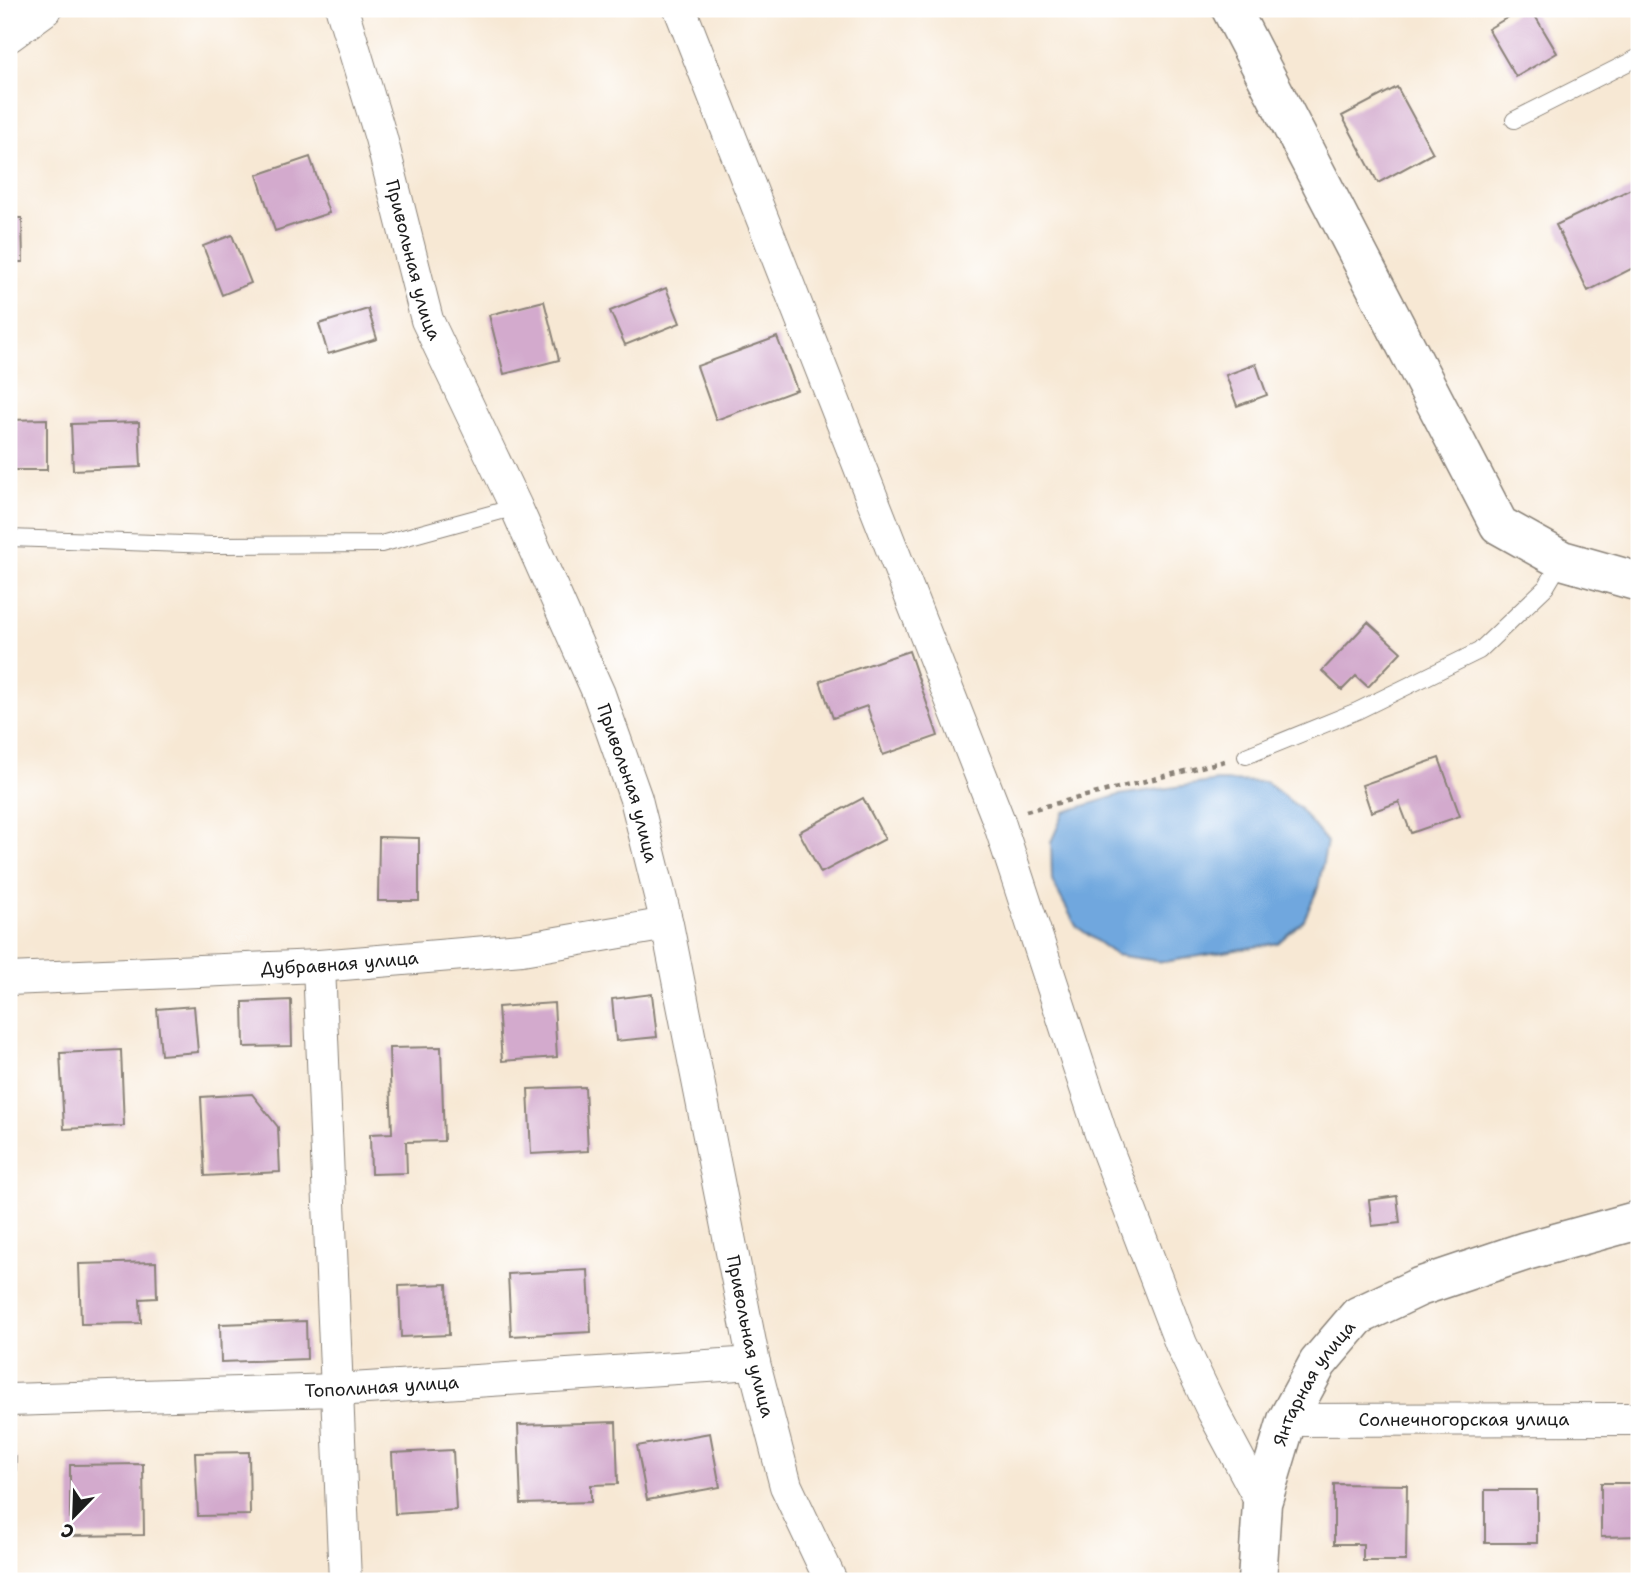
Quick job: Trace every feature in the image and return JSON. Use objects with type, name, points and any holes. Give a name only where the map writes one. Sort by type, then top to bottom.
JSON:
[{"type":"street","points":[[9,36],[46,9]]},
{"type":"street","name":"Привольная улица","points":[[342,9],[381,138],[427,320],[516,507],[599,694],[636,799],[667,924],[754,1363],[786,1486],[831,1581]]},
{"type":"street","points":[[680,9],[998,819],[1100,1131],[1181,1344],[1262,1503]]},
{"type":"street","points":[[1230,9],[1499,524],[1562,560],[1639,582]]},
{"type":"street","name":"Дубравная улица","points":[[9,979],[319,966],[522,949],[667,924]]},
{"type":"street","points":[[319,966],[345,1581]]},
{"type":"street","name":"Янтарная улица","points":[[1257,1581],[1262,1503],[1287,1420],[1318,1363],[1358,1316],[1419,1287],[1526,1251],[1639,1220]]},
{"type":"street","name":"Тополиная улица","points":[[9,1400],[336,1390],[754,1363]]},
{"type":"street","name":"Солнечногорская улица","points":[[1287,1420],[1639,1419]]},
{"type":"lane","points":[[1514,120],[1639,57]]},
{"type":"lane","points":[[9,538],[213,545],[381,544],[516,507]]},
{"type":"lane","points":[[1246,755],[1357,711],[1479,651],[1546,587],[1562,560]]},
{"type":"path","points":[[998,819],[1246,755]]},
{"type":"water","points":[[1218,781],[1266,782],[1299,808],[1327,842],[1318,888],[1304,920],[1278,943],[1164,962],[1116,955],[1076,926],[1052,881],[1051,842],[1064,812],[1119,795]]},
{"type":"building","points":[[1522,9],[1531,9],[1557,53],[1516,77],[1488,29]]},
{"type":"building","points":[[1397,87],[1433,153],[1378,183],[1342,116]]},
{"type":"building","points":[[310,157],[329,213],[275,231],[257,175]]},
{"type":"building","points":[[1637,186],[1639,265],[1588,291],[1556,225]]},
{"type":"building","points":[[9,218],[22,218],[23,262],[9,262]]},
{"type":"building","points":[[232,235],[251,283],[222,295],[203,246]]},
{"type":"building","points":[[666,288],[680,323],[625,345],[610,311]]},
{"type":"building","points":[[544,301],[559,360],[504,374],[489,315]]},
{"type":"building","points":[[368,309],[377,339],[328,354],[319,324]]},
{"type":"building","points":[[777,337],[797,390],[716,420],[697,366]]},
{"type":"building","points":[[1256,364],[1267,395],[1237,406],[1226,375]]},
{"type":"building","points":[[47,419],[47,470],[9,470],[9,420]]},
{"type":"building","points":[[139,422],[141,467],[73,470],[71,424]]},
{"type":"building","points":[[1368,622],[1401,652],[1368,687],[1356,676],[1342,690],[1322,671]]},
{"type":"building","points":[[909,651],[938,736],[883,755],[867,706],[833,718],[820,681]]},
{"type":"building","points":[[1439,758],[1460,816],[1411,833],[1399,802],[1371,812],[1362,785]]},
{"type":"building","points":[[863,798],[885,839],[821,873],[799,832]]},
{"type":"building","points":[[379,837],[419,838],[419,901],[378,901]]},
{"type":"building","points":[[652,994],[657,1037],[616,1041],[612,999]]},
{"type":"building","points":[[291,1000],[292,1046],[244,1047],[243,1002]]},
{"type":"building","points":[[554,1003],[557,1057],[502,1061],[498,1007]]},
{"type":"building","points":[[194,1006],[198,1052],[161,1055],[157,1009]]},
{"type":"building","points":[[441,1047],[444,1141],[406,1142],[407,1173],[371,1174],[370,1134],[392,1133],[389,1048]]},
{"type":"building","points":[[121,1050],[124,1126],[64,1129],[60,1053]]},
{"type":"building","points":[[585,1087],[588,1151],[531,1154],[528,1089]]},
{"type":"building","points":[[252,1094],[278,1127],[280,1172],[205,1176],[201,1097]]},
{"type":"building","points":[[1397,1196],[1400,1223],[1372,1226],[1369,1200]]},
{"type":"building","points":[[156,1262],[157,1298],[140,1299],[141,1323],[81,1324],[79,1264]]},
{"type":"building","points":[[588,1270],[591,1332],[511,1336],[508,1274]]},
{"type":"building","points":[[447,1284],[449,1335],[401,1337],[399,1286]]},
{"type":"building","points":[[306,1321],[307,1359],[221,1362],[220,1324]]},
{"type":"building","points":[[616,1422],[618,1484],[591,1485],[591,1502],[521,1504],[518,1425]]},
{"type":"building","points":[[710,1433],[720,1487],[647,1500],[637,1446]]},
{"type":"building","points":[[453,1450],[456,1510],[395,1514],[392,1453]]},
{"type":"building","points":[[249,1452],[250,1515],[198,1516],[195,1453]]},
{"type":"building","points":[[9,1457],[16,1457],[15,1516],[9,1516]]},
{"type":"building","points":[[143,1464],[144,1535],[70,1536],[70,1465]]},
{"type":"building","points":[[1601,1483],[1639,1483],[1639,1536],[1601,1537]]},
{"type":"building","points":[[1334,1484],[1407,1485],[1406,1561],[1363,1561],[1363,1544],[1334,1544]]},
{"type":"building","points":[[1485,1490],[1537,1490],[1537,1543],[1485,1543]]}]
